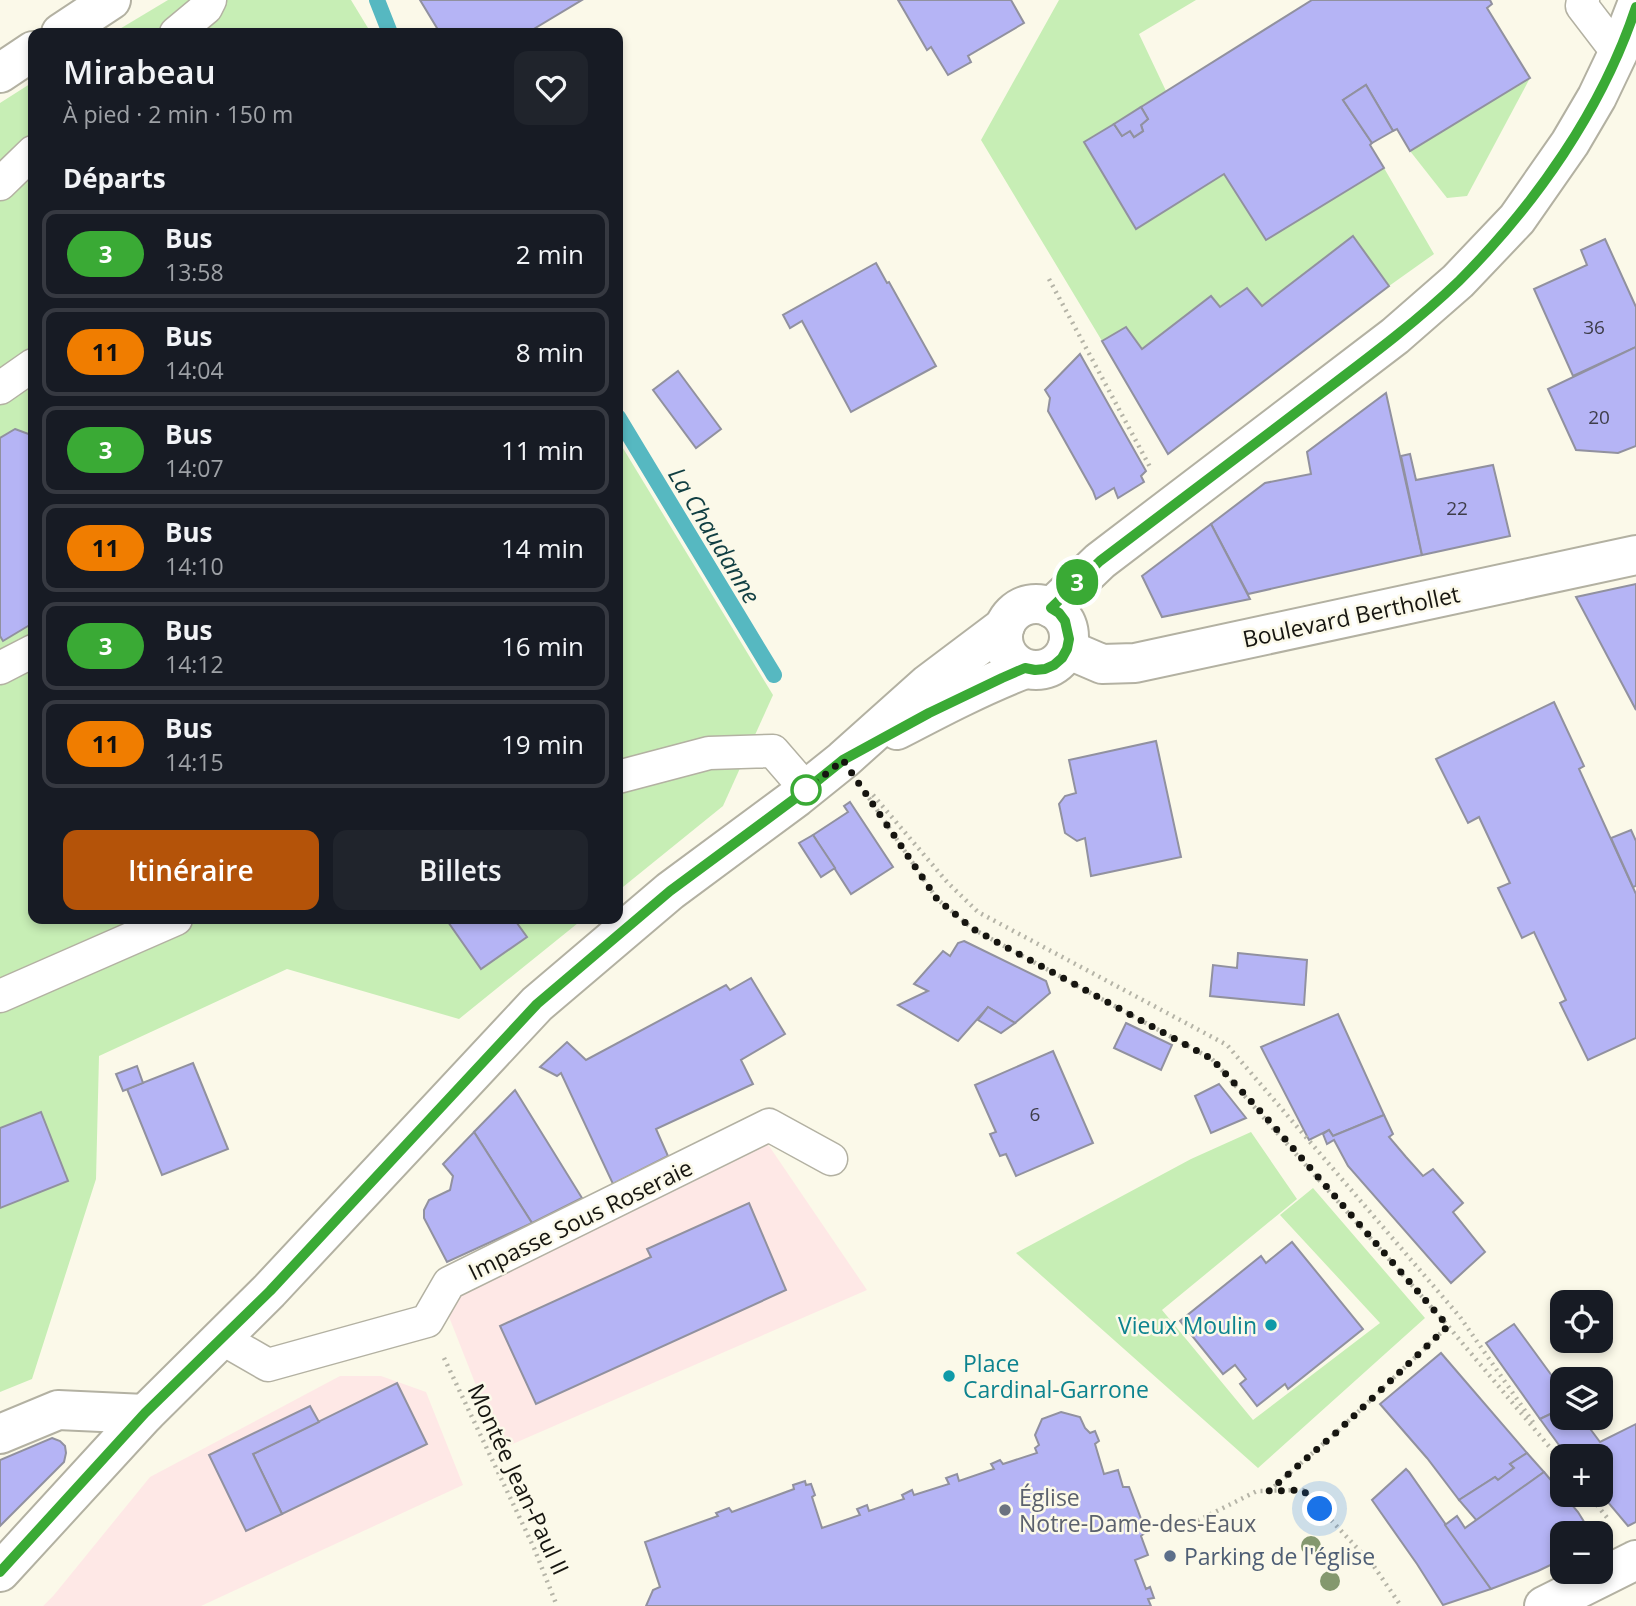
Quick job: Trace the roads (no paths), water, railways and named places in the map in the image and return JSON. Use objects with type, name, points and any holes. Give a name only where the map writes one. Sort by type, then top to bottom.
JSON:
[{"type":"main road","points":[[69,28],[111,0]]},
{"type":"main road","points":[[1051,608],[1100,561],[1395,336],[1458,281],[1517,219],[1570,143],[1597,97],[1636,7]]},
{"type":"main road","points":[[0,73],[28,54]]},
{"type":"main road","name":"Boulevard Berthollet","points":[[1067,649],[1102,664],[1135,663],[1636,555]]},
{"type":"main road","points":[[0,1572],[145,1413],[270,1291],[537,1004],[670,891],[843,760],[928,684],[1005,626],[1013,613],[1027,605],[1035,604],[1059,613],[1065,621],[1069,639],[1067,649],[1054,665],[1045,669],[1025,668],[1009,656],[1004,647],[1005,626]]},
{"type":"main road","points":[[843,760],[929,713],[1025,668]]},
{"type":"main road","points":[[0,1434],[58,1410],[145,1413]]},
{"type":"main road","points":[[1544,1606],[1636,1560]]},
{"type":"lane","points":[[182,28],[206,8],[210,0]]},
{"type":"lane","points":[[1583,0],[1582,6],[1618,53]]},
{"type":"lane","points":[[0,184],[28,157]]},
{"type":"lane","points":[[0,388],[28,368]]},
{"type":"lane","points":[[0,668],[28,654]]},
{"type":"lane","points":[[623,775],[714,753],[773,751],[806,789]]},
{"type":"lane","points":[[0,996],[165,924]]},
{"type":"lane","name":"Impasse Sous Roseraie","points":[[221,1338],[268,1365],[427,1321],[449,1283],[769,1125],[831,1160]]},
{"type":"waterway","name":"La Chaudanne","points":[[377,0],[388,28]]},
{"type":"waterway","name":"La Chaudanne","points":[[623,425],[774,675]]},
{"type":"place","name":"Vieux Moulin","points":[[1271,1325]]},
{"type":"place","name":"Place Cardinal-Garrone","points":[[949,1376]]},
{"type":"place","name":"Église Notre-Dame-des-Eaux","points":[[1005,1510]]},
{"type":"place","name":"Parking de l'église","points":[[1170,1556]]}]
